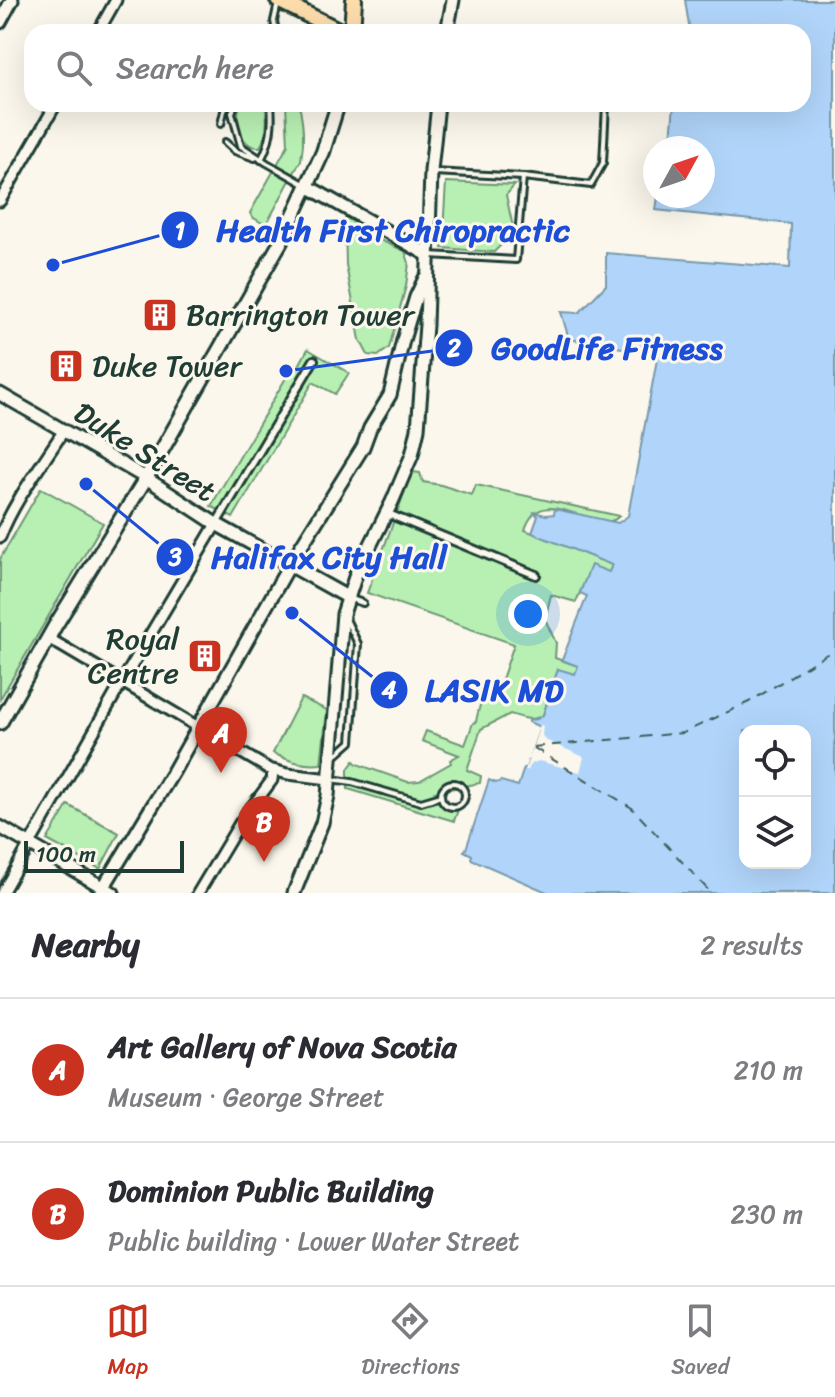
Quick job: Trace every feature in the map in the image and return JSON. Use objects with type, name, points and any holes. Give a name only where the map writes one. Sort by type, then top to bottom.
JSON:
[{"type":"main road","points":[[278,0],[326,24]]},
{"type":"main road","points":[[352,24],[354,0]]},
{"type":"main road","points":[[0,723],[146,478],[283,238],[323,152],[336,112]]},
{"type":"street","points":[[0,22],[12,0]]},
{"type":"street","points":[[102,24],[116,0]]},
{"type":"street","points":[[448,24],[453,0]]},
{"type":"street","points":[[0,201],[51,112]]},
{"type":"street","points":[[294,893],[322,823],[328,796],[343,614],[356,574],[412,455],[416,438],[424,366],[431,171],[437,112]]},
{"type":"street","points":[[307,186],[428,255]]},
{"type":"street","points":[[0,827],[105,891],[290,564],[363,447],[370,428],[390,395],[407,326],[427,274]]},
{"type":"street","points":[[2,893],[122,682],[314,360]]},
{"type":"street","name":"Duke Street","points":[[0,394],[146,478],[216,524],[349,598]]},
{"type":"street","points":[[0,537],[64,430]]},
{"type":"street","points":[[386,513],[536,575]]},
{"type":"street","points":[[48,638],[273,771],[329,779]]},
{"type":"street","points":[[198,893],[240,823],[272,780],[273,771]]},
{"type":"lane","points":[[275,24],[278,0]]},
{"type":"lane","points":[[221,124],[224,112]]},
{"type":"lane","points":[[232,112],[241,146],[307,186]]},
{"type":"lane","points":[[261,160],[268,147],[273,125],[272,112]]},
{"type":"lane","points":[[431,171],[591,185],[603,163],[606,112]]},
{"type":"lane","points":[[225,142],[235,151],[261,160]]},
{"type":"lane","points":[[428,255],[516,260],[523,177]]},
{"type":"lane","points":[[349,598],[363,603]]},
{"type":"lane","points":[[330,760],[351,742],[358,644],[343,614]]},
{"type":"lane","points":[[329,779],[352,782],[421,802],[441,796]]},
{"type":"lane","points":[[452,783],[460,785],[465,794],[461,804],[454,807],[447,806],[441,796],[442,788],[452,783]]},
{"type":"green space","points":[[239,112],[266,112],[265,137],[260,147],[247,143],[243,138]]},
{"type":"green space","points":[[286,112],[300,112],[303,132],[301,160],[266,225],[250,213],[288,145]]},
{"type":"green space","points":[[446,182],[515,185],[506,195],[514,232],[494,252],[442,248]]},
{"type":"green space","points":[[345,217],[382,241],[405,251],[409,263],[389,348],[378,356],[368,355],[360,340],[346,265]]},
{"type":"green space","points":[[308,349],[349,373],[335,394],[313,382],[233,518],[211,506],[290,371],[295,373]]},
{"type":"green space","points":[[412,472],[420,473],[423,482],[472,495],[476,485],[619,516],[610,521],[598,521],[556,509],[544,509],[533,515],[525,530],[612,565],[609,573],[591,566],[576,602],[551,595],[545,619],[556,643],[555,658],[578,666],[575,675],[558,670],[543,715],[531,719],[510,714],[481,729],[467,770],[481,776],[480,783],[435,792],[448,800],[450,805],[459,807],[454,821],[348,789],[348,769],[354,761],[408,782],[419,781],[451,763],[450,760],[459,755],[422,741],[426,731],[465,745],[476,722],[488,681],[500,685],[514,644],[367,593]]},
{"type":"green space","points":[[41,488],[103,523],[0,699],[0,559]]},
{"type":"green space","points":[[301,698],[327,710],[321,764],[296,762],[273,753]]},
{"type":"green space","points":[[68,805],[119,833],[100,869],[47,840]]},
{"type":"water","points":[[685,0],[835,0],[835,893],[549,893],[471,859],[472,855],[464,851],[489,780],[518,786],[540,727],[529,720],[543,715],[558,669],[575,674],[578,666],[562,660],[587,596],[580,593],[591,565],[609,572],[612,565],[532,533],[538,516],[533,512],[554,514],[555,509],[618,523],[628,516],[658,354],[569,339],[561,312],[579,313],[606,285],[606,253],[790,268],[791,224],[656,210],[715,208],[715,136],[671,136],[673,112],[811,112],[811,24],[689,24]]},
{"type":"pier","points":[[540,725],[543,726],[545,740],[584,757],[580,772],[539,761],[525,770]]},
{"type":"ferry route","points":[[533,747],[683,733],[749,702],[835,649]]},
{"type":"ferry route","points":[[534,748],[632,808],[711,893]]},
{"type":"place","name":"Health First Chiropractic","points":[[53,265]]},
{"type":"place","name":"Barrington Tower","points":[[160,315]]},
{"type":"place","name":"Duke Tower","points":[[66,366]]},
{"type":"place","name":"GoodLife Fitness","points":[[286,371]]},
{"type":"place","name":"Halifax City Hall","points":[[86,484]]},
{"type":"place","name":"LASIK MD","points":[[292,613]]},
{"type":"place","name":"Royal Centre","points":[[205,656]]},
{"type":"place","name":"Art Gallery of Nova Scotia","points":[[221,773]]},
{"type":"place","name":"Dominion Public Building","points":[[264,862]]}]
